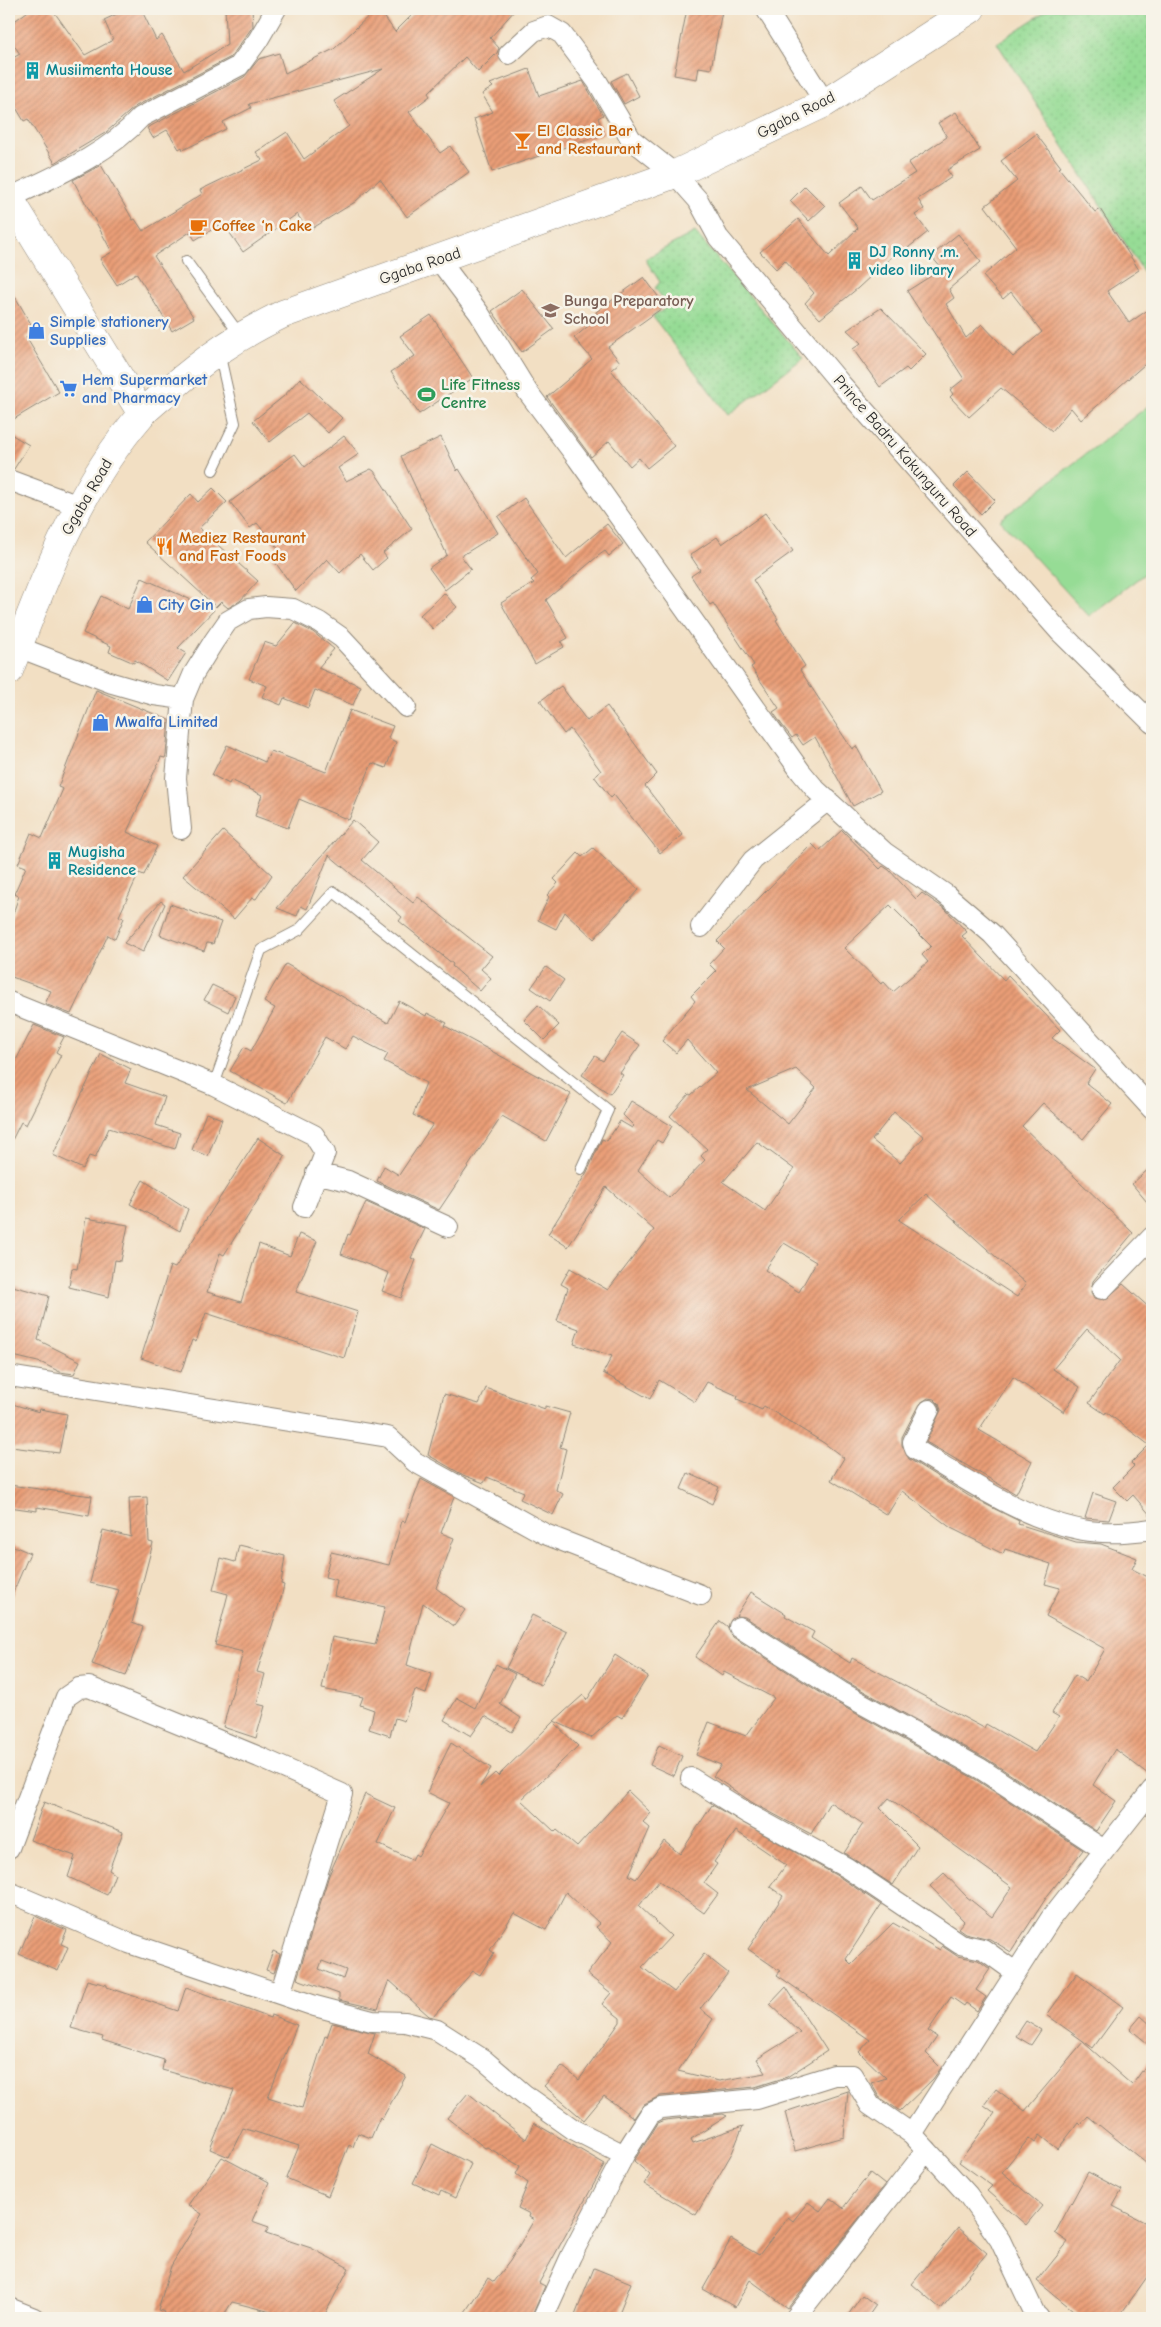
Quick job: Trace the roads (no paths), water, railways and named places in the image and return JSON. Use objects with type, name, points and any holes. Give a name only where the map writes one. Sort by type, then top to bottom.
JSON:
[{"type":"main road","name":"Ggaba Road","points":[[13,659],[54,557],[79,506],[112,453],[142,414],[229,342],[306,305],[439,260],[675,174],[824,103],[971,9]]},
{"type":"main road","points":[[9,198],[142,414]]},
{"type":"street","points":[[9,198],[80,164],[132,128],[142,117],[239,66],[258,40],[276,9]]},
{"type":"street","points":[[766,9],[824,103]]},
{"type":"street","name":"Prince Badru Kakunguru Road","points":[[509,54],[534,32],[548,26],[562,34],[597,81],[631,139],[675,174],[698,200],[718,237],[841,384],[1060,632],[1152,723]]},
{"type":"street","points":[[439,260],[479,313],[527,391],[578,459],[801,772],[884,852],[938,889],[992,934],[1152,1109]]},
{"type":"street","points":[[9,480],[79,506]]},
{"type":"street","points":[[180,829],[176,778],[183,698],[194,673],[228,621],[249,609],[266,607],[294,609],[319,622],[342,638],[406,707]]},
{"type":"street","points":[[13,659],[112,682],[154,695],[183,698]]},
{"type":"street","points":[[701,926],[753,860],[828,800]]},
{"type":"street","points":[[9,1002],[214,1084],[314,1135],[325,1153],[316,1172],[304,1208]]},
{"type":"street","points":[[316,1172],[348,1181],[448,1227]]},
{"type":"street","points":[[1102,1289],[1152,1238]]},
{"type":"street","points":[[9,1376],[388,1437],[415,1462],[545,1534],[702,1595]]},
{"type":"street","points":[[929,1410],[913,1442],[915,1449],[992,1493],[1034,1515],[1084,1530],[1152,1530]]},
{"type":"street","points":[[738,1627],[841,1692],[981,1769],[1104,1850]]},
{"type":"street","points":[[9,1848],[66,1697],[79,1688],[88,1687],[98,1691],[342,1794],[280,1994]]},
{"type":"street","points":[[691,1778],[747,1813],[847,1868],[960,1944],[982,1949],[1015,1972]]},
{"type":"street","points":[[912,2134],[1051,1918],[1152,1790]]},
{"type":"street","points":[[9,1892],[129,1942],[280,1994],[372,2021],[405,2022],[438,2030],[484,2060],[525,2095],[573,2129],[624,2156]]},
{"type":"street","points":[[543,2318],[571,2256],[624,2156],[650,2114],[661,2108],[757,2099],[844,2073],[852,2074],[870,2105],[912,2134],[968,2195],[1000,2240],[1035,2317]]},
{"type":"street","points":[[796,2317],[926,2150]]},
{"type":"street","points":[[9,2308],[34,2318]]},
{"type":"lane","points":[[186,261],[229,342],[235,423],[213,470]]},
{"type":"lane","points":[[214,1084],[261,950],[299,930],[334,892],[608,1110],[581,1169]]},
{"type":"place","name":"Musiimenta House","points":[[32,70]]},
{"type":"place","name":"El Classic Bar and Restaurant","points":[[523,140]]},
{"type":"place","name":"Coffee ‘n Cake","points":[[198,226]]},
{"type":"place","name":"DJ Ronny .m. video library","points":[[855,261]]},
{"type":"place","name":"Bunga Preparatory School","points":[[550,310]]},
{"type":"place","name":"Simple stationery Supplies","points":[[36,331]]},
{"type":"place","name":"Hem Supermarket and Pharmacy","points":[[68,389]]},
{"type":"place","name":"Life Fitness Centre","points":[[427,394]]},
{"type":"place","name":"Mediez Restaurant and Fast Foods","points":[[165,547]]},
{"type":"place","name":"City Gin","points":[[144,605]]},
{"type":"place","name":"Mwalfa Limited","points":[[101,722]]},
{"type":"place","name":"Mugisha Residence","points":[[54,861]]}]
